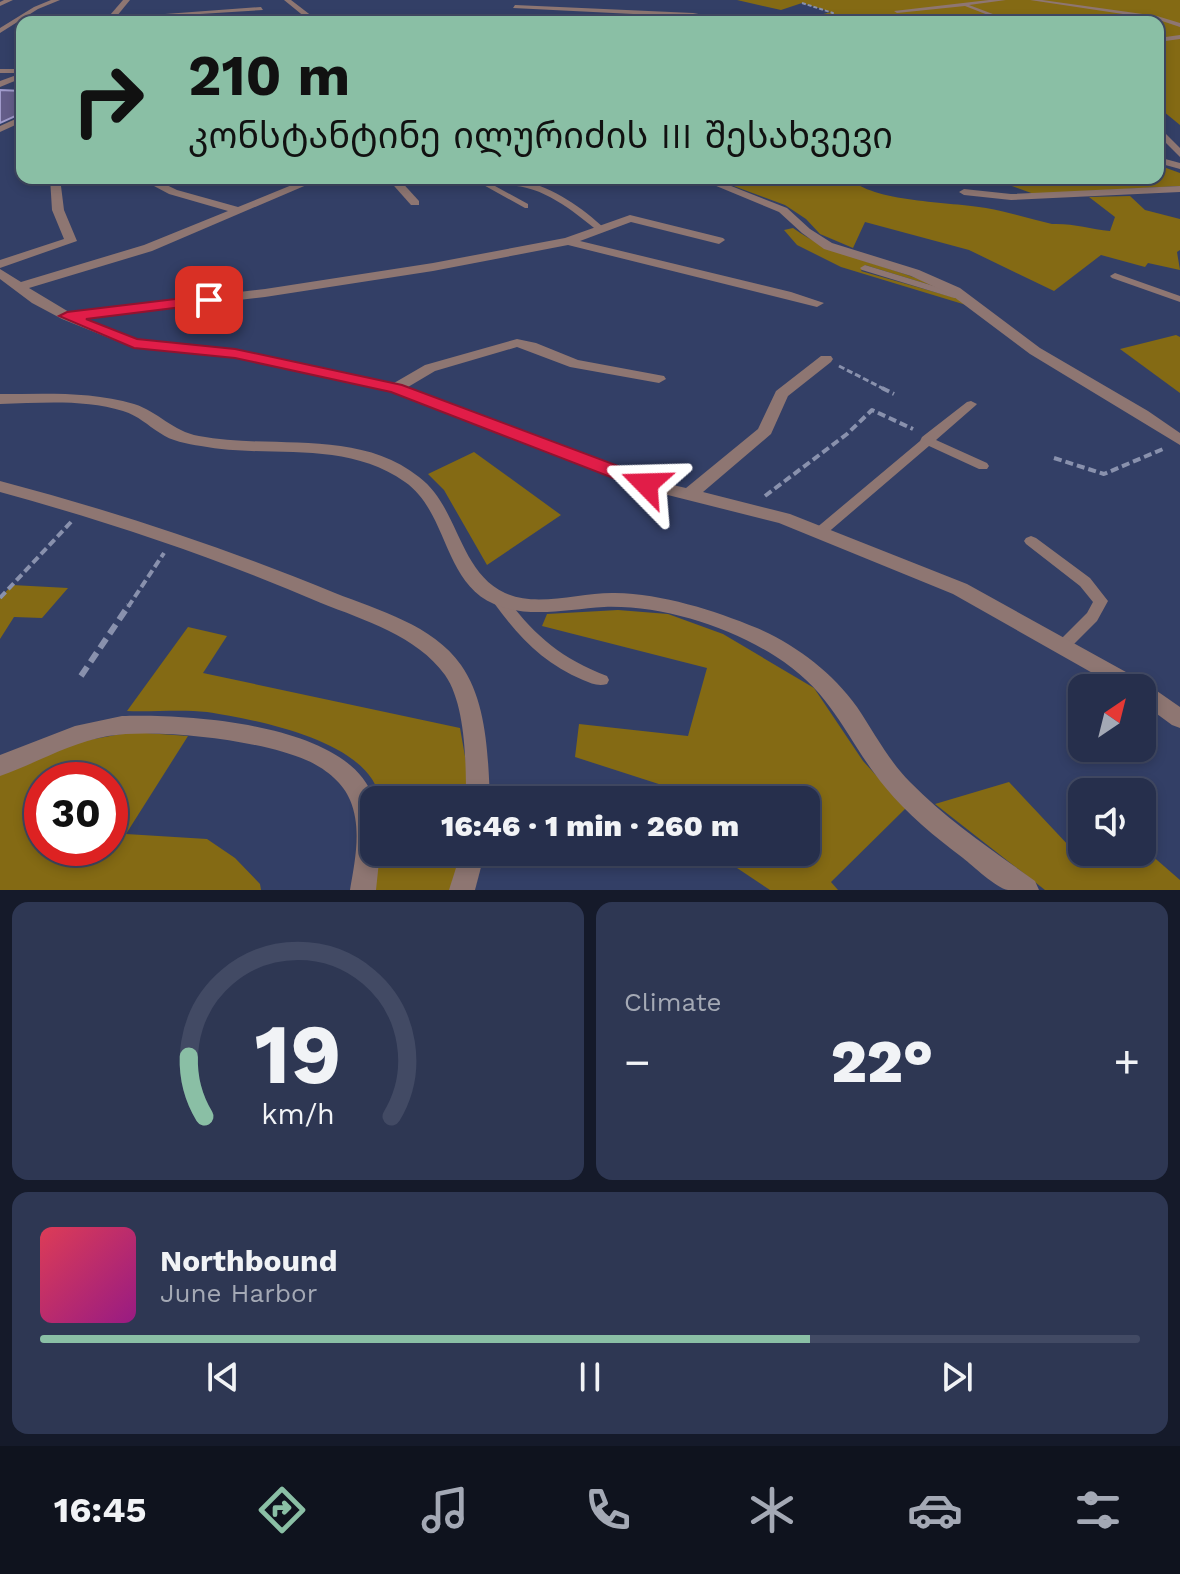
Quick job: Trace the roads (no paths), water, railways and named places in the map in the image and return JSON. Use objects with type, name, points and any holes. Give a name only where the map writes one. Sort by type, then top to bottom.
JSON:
[{"type":"street","points":[[0,4],[10,0]]},
{"type":"street","points":[[23,16],[57,0]]},
{"type":"street","points":[[113,16],[127,0]]},
{"type":"street","points":[[168,14],[262,13],[233,0]]},
{"type":"street","points":[[287,0],[307,16]]},
{"type":"street","points":[[570,0],[599,11]]},
{"type":"street","points":[[517,4],[699,16]]},
{"type":"street","points":[[1164,136],[1180,154]]},
{"type":"street","points":[[0,264],[71,241],[58,210],[56,184]]},
{"type":"street","points":[[156,184],[173,192],[241,211]]},
{"type":"street","points":[[19,287],[148,248],[304,184]]},
{"type":"street","points":[[398,184],[415,203]]},
{"type":"street","points":[[717,184],[783,210],[828,246],[915,273],[955,291],[1035,351],[1143,414],[1174,444]]},
{"type":"street","points":[[964,192],[1011,197],[1180,189]]},
{"type":"street","points":[[67,316],[265,293],[433,267],[568,241],[630,218],[719,240]]},
{"type":"street","points":[[568,241],[690,273],[762,286],[817,303]]},
{"type":"street","points":[[0,273],[67,316],[134,343],[235,353],[396,388],[646,484],[784,518],[960,589],[1112,674]]},
{"type":"street","points":[[396,388],[430,368],[517,343],[575,364],[659,379]]},
{"type":"street","points":[[689,495],[765,431],[781,394],[826,359]]},
{"type":"street","points":[[0,399],[107,403],[145,414],[169,432],[212,443],[354,451],[381,461],[414,481],[438,504],[469,575],[499,599],[527,605],[617,600],[674,609],[749,633],[796,660],[839,699],[877,760],[900,788],[935,821],[1026,890]]},
{"type":"street","points":[[0,486],[245,561],[421,640],[454,671],[473,725],[477,786]]},
{"type":"street","points":[[1156,702],[1180,719]]},
{"type":"street","points":[[0,766],[77,734],[122,725],[185,727],[271,740],[316,753],[347,775],[362,798],[370,844],[363,890]]},
{"type":"street","points":[[462,890],[469,866]]},
{"type":"lane","points":[[390,2],[400,0]]},
{"type":"lane","points":[[897,11],[1004,0]]},
{"type":"lane","points":[[1032,0],[1128,16]]},
{"type":"lane","points":[[1066,6],[1079,0]]},
{"type":"lane","points":[[964,5],[994,16]]},
{"type":"lane","points":[[1177,24],[1175,31],[1180,37]]},
{"type":"lane","points":[[487,185],[492,184]]},
{"type":"lane","points":[[520,184],[541,188],[561,198],[601,229]]},
{"type":"lane","points":[[487,185],[525,206]]},
{"type":"lane","points":[[865,268],[946,292],[979,306]]},
{"type":"lane","points":[[1115,276],[1180,299]]},
{"type":"lane","points":[[820,532],[971,404]]},
{"type":"lane","points":[[928,439],[983,466]]},
{"type":"lane","points":[[1031,541],[1085,582],[1101,601],[1092,617],[1063,646]]},
{"type":"lane","points":[[499,599],[524,634],[553,657],[601,680]]}]
